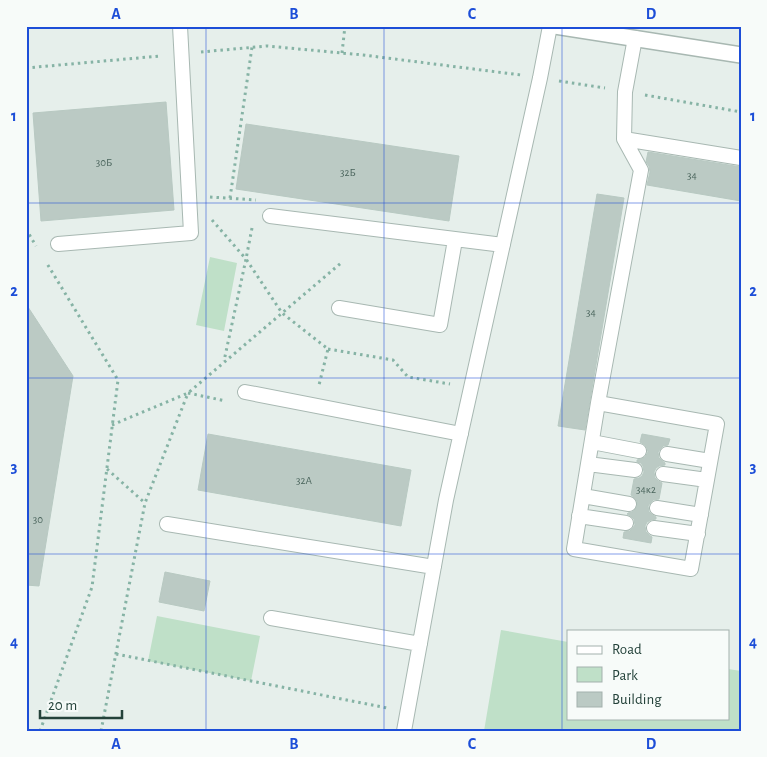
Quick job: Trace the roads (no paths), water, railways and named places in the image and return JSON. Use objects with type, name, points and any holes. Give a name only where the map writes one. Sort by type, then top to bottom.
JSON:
[{"type":"street","points":[[555,26],[741,55]]},
{"type":"lane","points":[[58,244],[191,233],[180,26]]},
{"type":"lane","points":[[404,731],[446,500],[550,26]]},
{"type":"lane","points":[[598,403],[717,424],[691,569],[574,549],[598,403],[641,170],[624,139],[625,92],[635,38]]},
{"type":"lane","points":[[624,139],[741,158]]},
{"type":"lane","points":[[270,216],[503,245]]},
{"type":"lane","points":[[339,308],[440,326],[455,240]]},
{"type":"lane","points":[[245,392],[461,434]]},
{"type":"lane","points":[[592,442],[639,450]]},
{"type":"lane","points":[[667,454],[710,461]]},
{"type":"lane","points":[[588,464],[635,470]]},
{"type":"lane","points":[[663,474],[707,480]]},
{"type":"lane","points":[[583,496],[629,504]]},
{"type":"lane","points":[[657,508],[701,515]]},
{"type":"lane","points":[[579,516],[626,523]]},
{"type":"lane","points":[[167,524],[434,567]]},
{"type":"lane","points":[[654,528],[698,534]]},
{"type":"lane","points":[[271,618],[420,644]]}]
